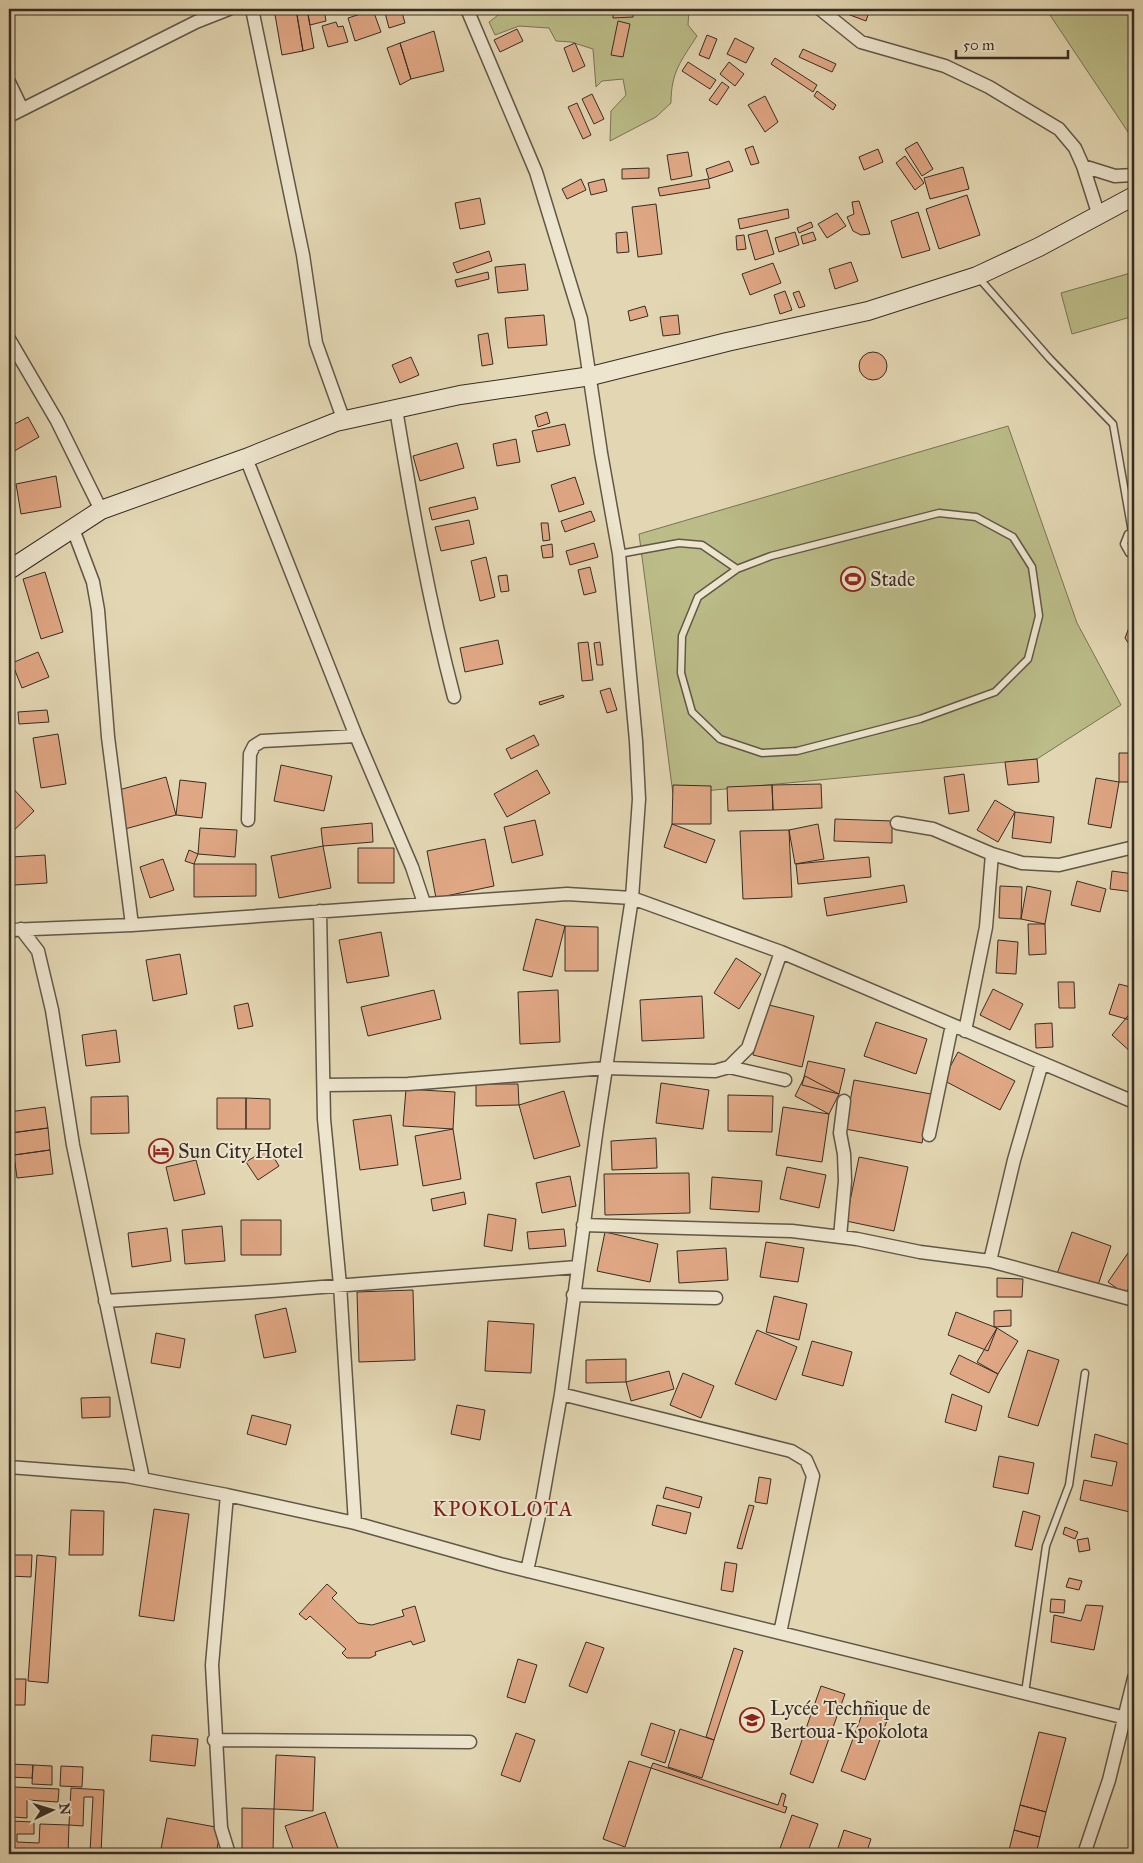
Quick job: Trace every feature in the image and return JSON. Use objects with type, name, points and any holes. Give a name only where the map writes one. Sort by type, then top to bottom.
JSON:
[{"type":"main road","points":[[9,570],[101,510],[246,458],[344,420],[460,395],[591,376],[727,342],[868,311],[977,276],[1040,247],[1134,196]]},
{"type":"street","points":[[9,116],[196,22],[229,9]]},
{"type":"street","points":[[252,9],[303,255],[316,343],[344,420]]},
{"type":"street","points":[[468,9],[536,172],[581,319],[618,554],[636,741],[639,799],[632,898],[605,1068],[560,1394],[542,1502],[527,1571]]},
{"type":"street","points":[[820,9],[861,42],[945,66],[989,87],[1059,129],[1075,148],[1084,166],[1098,216]]},
{"type":"street","points":[[9,82],[22,109]]},
{"type":"street","points":[[1084,166],[1115,176],[1134,175]]},
{"type":"street","points":[[9,339],[57,421],[101,510]]},
{"type":"street","points":[[396,409],[414,520],[432,612],[454,697]]},
{"type":"street","points":[[246,458],[356,736],[412,867],[424,904]]},
{"type":"street","points":[[73,529],[93,582],[98,610],[108,737],[132,924]]},
{"type":"street","points":[[248,820],[250,754],[254,746],[262,741],[356,736]]},
{"type":"street","points":[[897,823],[933,829],[992,854],[1022,863],[1059,865],[1134,847]]},
{"type":"street","points":[[965,1031],[986,927],[992,854]]},
{"type":"street","points":[[15,930],[132,924],[568,894],[632,898],[781,952],[1134,1102]]},
{"type":"street","points":[[320,911],[324,1119],[340,1285],[355,1523]]},
{"type":"street","points":[[15,930],[38,951],[52,1010],[73,1145],[143,1479]]},
{"type":"street","points":[[729,1067],[748,1048],[781,952]]},
{"type":"street","points":[[929,1135],[952,1025]]},
{"type":"street","points":[[990,1261],[1014,1160],[1042,1063]]},
{"type":"street","points":[[324,1085],[408,1084],[605,1068],[704,1073],[729,1067],[785,1080]]},
{"type":"street","points":[[840,1237],[845,1181],[844,1154],[840,1133],[844,1101]]},
{"type":"street","points":[[583,1225],[792,1231],[840,1237],[920,1252],[990,1261],[1134,1300]]},
{"type":"street","points":[[105,1301],[577,1267]]},
{"type":"street","points":[[574,1295],[716,1298]]},
{"type":"street","points":[[560,1394],[791,1451],[806,1460],[813,1476],[780,1633]]},
{"type":"street","points":[[9,1467],[143,1479],[355,1523],[527,1571],[1130,1719]]},
{"type":"street","points":[[227,1495],[212,1665],[214,1740],[221,1828],[229,1854]]},
{"type":"street","points":[[1084,1854],[1130,1719],[1134,1678]]},
{"type":"street","points":[[214,1740],[470,1742]]},
{"type":"lane","points":[[977,276],[1050,359],[1113,424],[1133,531],[1128,534],[1124,544],[1129,553],[1134,555]]},
{"type":"lane","points":[[939,513],[976,517],[1013,536],[1032,567],[1039,616],[1028,659],[995,692],[911,722],[797,751],[762,753],[720,739],[692,712],[681,673],[682,636],[698,597],[737,569],[770,556],[939,513]]},
{"type":"lane","points":[[618,554],[679,543],[702,545],[737,569]]},
{"type":"lane","points":[[1024,1693],[1046,1546],[1069,1485],[1085,1373]]},
{"type":"green space","points":[[506,9],[689,9],[688,25],[697,36],[678,67],[671,92],[671,103],[656,117],[610,141],[611,111],[626,95],[623,79],[602,81],[596,87],[593,49],[571,42],[556,41],[549,28],[519,26],[495,35],[489,22]]},
{"type":"green space","points":[[1046,9],[1134,9],[1134,141]]},
{"type":"green space","points":[[1134,272],[1134,316],[1072,334],[1061,293]]},
{"type":"green space","name":"Stade","points":[[1008,426],[1077,623],[1121,705],[1037,759],[673,794],[639,534]]},
{"type":"building","points":[[274,9],[296,9],[303,51],[282,55]]},
{"type":"building","points":[[296,9],[307,9],[314,48],[303,51]]},
{"type":"building","points":[[307,9],[324,9],[326,21],[310,25]]},
{"type":"building","points":[[384,9],[401,9],[405,23],[389,28]]},
{"type":"building","points":[[613,9],[633,9],[633,17],[613,18]]},
{"type":"building","points":[[712,9],[731,9],[730,13],[711,12]]},
{"type":"building","points":[[834,9],[870,9],[866,21]]},
{"type":"building","points":[[373,10],[381,32],[355,41],[348,18]]},
{"type":"building","points":[[618,21],[630,24],[623,57],[611,55]]},
{"type":"building","points":[[336,22],[338,27],[343,26],[348,42],[328,47],[322,26]]},
{"type":"building","points":[[517,29],[523,41],[500,52],[494,40]]},
{"type":"building","points":[[434,31],[444,71],[411,79],[400,43]]},
{"type":"building","points":[[707,35],[717,39],[709,59],[699,55]]},
{"type":"building","points":[[735,38],[754,48],[746,63],[727,54]]},
{"type":"building","points":[[400,43],[411,79],[400,85],[387,48]]},
{"type":"building","points":[[575,43],[585,66],[573,72],[564,48]]},
{"type":"building","points":[[803,49],[836,64],[832,72],[799,57]]},
{"type":"building","points":[[775,58],[817,85],[813,92],[771,64]]},
{"type":"building","points":[[688,62],[716,80],[710,89],[682,71]]},
{"type":"building","points":[[729,62],[744,74],[735,86],[720,74]]},
{"type":"building","points":[[722,82],[729,87],[717,105],[709,100]]},
{"type":"building","points":[[817,91],[836,105],[833,110],[814,96]]},
{"type":"building","points":[[592,94],[604,119],[594,124],[582,99]]},
{"type":"building","points":[[765,96],[778,122],[765,132],[748,105]]},
{"type":"building","points":[[577,103],[591,135],[583,139],[568,107]]},
{"type":"building","points":[[917,142],[933,169],[922,176],[905,149]]},
{"type":"building","points":[[753,146],[759,163],[751,165],[745,149]]},
{"type":"building","points":[[878,149],[883,162],[864,170],[859,157]]},
{"type":"building","points":[[688,152],[692,176],[671,180],[667,155]]},
{"type":"building","points":[[905,156],[924,183],[915,190],[896,163]]},
{"type":"building","points":[[729,161],[733,171],[709,179],[706,169]]},
{"type":"building","points":[[963,167],[969,189],[930,199],[924,178]]},
{"type":"building","points":[[649,168],[649,178],[622,179],[622,169]]},
{"type":"building","points":[[581,179],[586,190],[567,199],[562,189]]},
{"type":"building","points":[[604,179],[607,191],[591,195],[588,183]]},
{"type":"building","points":[[708,179],[710,188],[660,196],[658,188]]},
{"type":"building","points":[[967,195],[980,235],[939,249],[926,209]]},
{"type":"building","points":[[480,198],[485,224],[460,229],[455,203]]},
{"type":"building","points":[[859,201],[870,234],[861,235],[853,231],[847,217],[854,214],[852,202]]},
{"type":"building","points":[[656,204],[662,254],[638,257],[632,207]]},
{"type":"building","points":[[788,209],[789,218],[740,229],[738,219]]},
{"type":"building","points":[[918,212],[930,250],[902,258],[891,221]]},
{"type":"building","points":[[837,213],[846,226],[827,238],[818,224]]},
{"type":"building","points":[[811,222],[813,227],[799,233],[797,228]]},
{"type":"building","points":[[767,230],[774,254],[755,260],[748,235]]},
{"type":"building","points":[[627,232],[629,252],[617,253],[616,233]]},
{"type":"building","points":[[795,232],[799,245],[779,252],[775,238]]},
{"type":"building","points":[[813,232],[816,240],[803,244],[801,236]]},
{"type":"building","points":[[744,235],[746,249],[737,250],[736,236]]},
{"type":"building","points":[[489,251],[492,261],[457,273],[453,263]]},
{"type":"building","points":[[851,262],[858,281],[835,289],[829,269]]},
{"type":"building","points":[[773,263],[781,283],[750,295],[742,274]]},
{"type":"building","points":[[525,264],[528,290],[498,293],[495,267]]},
{"type":"building","points":[[488,272],[489,279],[457,287],[455,280]]},
{"type":"building","points":[[785,291],[792,310],[780,314],[774,295]]},
{"type":"building","points":[[799,291],[805,306],[799,308],[793,293]]},
{"type":"building","points":[[645,306],[648,316],[630,321],[628,311]]},
{"type":"building","points":[[544,315],[547,345],[508,348],[505,318]]},
{"type":"building","points":[[678,315],[680,334],[663,336],[660,317]]},
{"type":"building","points":[[488,333],[493,364],[482,366],[478,335]]},
{"type":"building","points":[[873,352],[883,356],[887,366],[883,376],[873,380],[863,376],[859,366],[863,356]]},
{"type":"building","points":[[411,357],[419,375],[400,383],[392,365]]},
{"type":"building","points":[[547,412],[550,423],[538,427],[535,416]]},
{"type":"building","points":[[28,417],[39,437],[9,454],[9,427]]},
{"type":"building","points":[[565,424],[570,445],[537,452],[532,431]]},
{"type":"building","points":[[516,439],[520,462],[497,466],[493,444]]},
{"type":"building","points":[[457,443],[464,468],[420,481],[413,456]]},
{"type":"building","points":[[56,476],[61,507],[21,514],[16,484]]},
{"type":"building","points":[[575,477],[584,504],[559,512],[551,485]]},
{"type":"building","points":[[475,497],[478,509],[432,520],[429,508]]},
{"type":"building","points":[[591,511],[595,521],[565,532],[561,521]]},
{"type":"building","points":[[469,520],[474,544],[441,551],[435,527]]},
{"type":"building","points":[[541,523],[548,523],[550,540],[543,541]]},
{"type":"building","points":[[594,543],[598,557],[570,565],[566,551]]},
{"type":"building","points":[[552,544],[553,557],[543,558],[541,546]]},
{"type":"building","points":[[486,557],[495,597],[480,601],[471,561]]},
{"type":"building","points":[[590,567],[596,592],[584,595],[578,570]]},
{"type":"building","points":[[45,572],[63,632],[41,639],[23,579]]},
{"type":"building","points":[[507,575],[509,591],[501,592],[498,576]]},
{"type":"building","points":[[1134,624],[1133,650],[1125,638],[1130,625]]},
{"type":"building","points":[[498,640],[503,664],[465,672],[460,648]]},
{"type":"building","points":[[588,642],[593,680],[582,681],[578,643]]},
{"type":"building","points":[[600,642],[603,665],[597,665],[594,643]]},
{"type":"building","points":[[38,652],[49,677],[22,688],[12,663]]},
{"type":"building","points":[[610,688],[617,710],[607,713],[600,691]]},
{"type":"building","points":[[563,695],[564,697],[540,705],[539,702]]},
{"type":"building","points":[[47,710],[49,722],[19,724],[18,712]]},
{"type":"building","points":[[58,734],[66,784],[41,788],[33,738]]},
{"type":"building","points":[[534,735],[539,745],[511,759],[506,749]]},
{"type":"building","points":[[1119,753],[1131,753],[1131,782],[1119,782]]},
{"type":"building","points":[[1037,759],[1039,782],[1008,785],[1005,762]]},
{"type":"building","points":[[281,765],[332,776],[324,811],[274,801]]},
{"type":"building","points":[[537,770],[550,793],[507,817],[494,794]]},
{"type":"building","points":[[964,774],[969,811],[949,814],[944,777]]},
{"type":"building","points":[[166,777],[176,815],[125,829],[115,791]]},
{"type":"building","points":[[1096,778],[1119,782],[1111,828],[1088,824]]},
{"type":"building","points":[[180,780],[206,783],[202,818],[176,815]]},
{"type":"building","points":[[9,784],[34,811],[9,835]]},
{"type":"building","points":[[821,784],[822,808],[773,810],[772,785]]},
{"type":"building","points":[[673,785],[711,786],[711,824],[672,824]]},
{"type":"building","points":[[772,785],[773,810],[728,811],[727,787]]},
{"type":"building","points":[[995,800],[1015,812],[998,842],[977,830]]},
{"type":"building","points":[[1015,812],[1054,817],[1051,843],[1012,838]]},
{"type":"building","points":[[835,819],[892,821],[892,843],[834,841]]},
{"type":"building","points":[[535,820],[543,855],[512,863],[504,827]]},
{"type":"building","points":[[372,823],[373,842],[323,846],[321,828]]},
{"type":"building","points":[[672,824],[715,840],[706,863],[664,847]]},
{"type":"building","points":[[818,824],[824,859],[795,864],[789,830]]},
{"type":"building","points":[[200,828],[237,830],[235,857],[198,854]]},
{"type":"building","points":[[789,830],[792,897],[743,899],[740,831]]},
{"type":"building","points":[[485,839],[494,886],[436,898],[427,851]]},
{"type":"building","points":[[323,846],[331,888],[279,898],[271,856]]},
{"type":"building","points":[[358,848],[394,848],[394,883],[358,883]]},
{"type":"building","points":[[189,850],[198,854],[194,864],[185,861]]},
{"type":"building","points":[[45,855],[47,883],[14,885],[12,857]]},
{"type":"building","points":[[869,857],[871,877],[798,884],[796,864]]},
{"type":"building","points":[[163,859],[174,890],[150,898],[140,867]]},
{"type":"building","points":[[194,864],[256,864],[256,896],[194,897]]},
{"type":"building","points":[[1112,871],[1134,874],[1134,892],[1110,889]]},
{"type":"building","points":[[1077,881],[1106,889],[1100,912],[1071,905]]},
{"type":"building","points":[[904,885],[907,902],[827,916],[824,898]]},
{"type":"building","points":[[1000,886],[1022,887],[1021,919],[999,918]]},
{"type":"building","points":[[1027,886],[1051,891],[1045,924],[1021,919]]},
{"type":"building","points":[[536,919],[565,926],[552,977],[523,970]]},
{"type":"building","points":[[1028,924],[1045,924],[1046,954],[1029,955]]},
{"type":"building","points":[[565,926],[598,927],[598,971],[565,971]]},
{"type":"building","points":[[381,932],[389,976],[347,983],[339,940]]},
{"type":"building","points":[[998,940],[1018,942],[1016,974],[996,973]]},
{"type":"building","points":[[180,954],[187,994],[153,1001],[146,960]]},
{"type":"building","points":[[736,958],[761,974],[739,1009],[714,993]]},
{"type":"building","points":[[1058,982],[1074,982],[1075,1008],[1059,1008]]},
{"type":"building","points":[[1119,984],[1134,988],[1134,1008],[1130,1020],[1109,1014]]},
{"type":"building","points":[[993,989],[1023,1004],[1010,1030],[980,1015]]},
{"type":"building","points":[[434,990],[441,1019],[368,1036],[361,1007]]},
{"type":"building","points":[[558,990],[560,1042],[520,1044],[518,992]]},
{"type":"building","points":[[702,996],[704,1038],[642,1041],[640,1000]]},
{"type":"building","points":[[248,1003],[253,1026],[238,1029],[234,1006]]},
{"type":"building","points":[[765,1004],[814,1016],[802,1067],[753,1055]]},
{"type":"building","points":[[1132,1011],[1134,1013],[1133,1054],[1112,1035]]},
{"type":"building","points":[[876,1022],[927,1039],[916,1074],[864,1056]]},
{"type":"building","points":[[1052,1023],[1053,1047],[1036,1048],[1035,1024]]},
{"type":"building","points":[[116,1030],[120,1062],[86,1066],[82,1035]]},
{"type":"building","points":[[958,1052],[1015,1081],[1000,1110],[943,1080]]},
{"type":"building","points":[[808,1061],[845,1069],[839,1094],[802,1085]]},
{"type":"building","points":[[805,1076],[839,1094],[829,1114],[795,1096]]},
{"type":"building","points":[[854,1080],[931,1094],[922,1143],[845,1129]]},
{"type":"building","points":[[661,1083],[709,1090],[703,1129],[656,1123]]},
{"type":"building","points":[[476,1084],[518,1084],[519,1105],[476,1106]]},
{"type":"building","points":[[406,1089],[455,1092],[453,1129],[403,1126]]},
{"type":"building","points":[[564,1091],[580,1146],[534,1159],[519,1105]]},
{"type":"building","points":[[728,1095],[773,1096],[772,1132],[728,1131]]},
{"type":"building","points":[[128,1096],[129,1133],[91,1134],[91,1097]]},
{"type":"building","points":[[217,1098],[246,1098],[246,1129],[217,1129]]},
{"type":"building","points":[[246,1098],[270,1099],[270,1129],[246,1129]]},
{"type":"building","points":[[45,1107],[48,1128],[11,1133],[9,1112]]},
{"type":"building","points":[[783,1107],[829,1114],[822,1162],[776,1155]]},
{"type":"building","points":[[391,1115],[398,1165],[360,1170],[353,1120]]},
{"type":"building","points":[[48,1128],[50,1150],[14,1155],[11,1133]]},
{"type":"building","points":[[453,1129],[461,1179],[423,1186],[415,1136]]},
{"type":"building","points":[[656,1138],[657,1168],[612,1170],[611,1141]]},
{"type":"building","points":[[268,1148],[279,1166],[258,1180],[246,1162]]},
{"type":"building","points":[[50,1150],[53,1174],[17,1178],[14,1155]]},
{"type":"building","points":[[859,1157],[908,1167],[894,1231],[846,1221]]},
{"type":"building","points":[[196,1160],[205,1194],[174,1201],[166,1167]]},
{"type":"building","points":[[787,1167],[826,1175],[819,1208],[780,1199]]},
{"type":"building","points":[[689,1173],[690,1213],[605,1215],[604,1174]]},
{"type":"building","points":[[570,1176],[576,1206],[542,1213],[536,1183]]},
{"type":"building","points":[[712,1177],[762,1181],[759,1212],[710,1209]]},
{"type":"building","points":[[464,1192],[466,1204],[433,1211],[431,1199]]},
{"type":"building","points":[[488,1214],[516,1219],[512,1251],[484,1246]]},
{"type":"building","points":[[241,1220],[281,1220],[281,1255],[241,1255]]},
{"type":"building","points":[[222,1226],[225,1261],[185,1264],[182,1230]]},
{"type":"building","points":[[167,1228],[171,1261],[132,1267],[128,1233]]},
{"type":"building","points":[[564,1229],[566,1246],[529,1249],[527,1232]]},
{"type":"building","points":[[605,1232],[658,1244],[650,1282],[597,1271]]},
{"type":"building","points":[[1072,1232],[1111,1246],[1097,1288],[1057,1274]]},
{"type":"building","points":[[766,1242],[804,1248],[798,1282],[760,1277]]},
{"type":"building","points":[[726,1248],[728,1280],[679,1283],[677,1251]]},
{"type":"building","points":[[1128,1253],[1134,1258],[1134,1280],[1125,1294],[1108,1282]]},
{"type":"building","points":[[997,1278],[1023,1279],[1022,1297],[997,1297]]},
{"type":"building","points":[[413,1290],[415,1360],[359,1362],[357,1292]]},
{"type":"building","points":[[774,1296],[807,1304],[799,1340],[766,1332]]},
{"type":"building","points":[[286,1308],[296,1352],[264,1358],[255,1315]]},
{"type":"building","points":[[1011,1310],[1011,1326],[994,1327],[994,1311]]},
{"type":"building","points":[[956,1312],[997,1328],[988,1351],[948,1335]]},
{"type":"building","points":[[488,1321],[534,1324],[531,1373],[485,1371]]},
{"type":"building","points":[[997,1328],[1018,1341],[998,1374],[977,1362]]},
{"type":"building","points":[[757,1330],[797,1347],[776,1400],[735,1384]]},
{"type":"building","points":[[156,1333],[185,1339],[180,1368],[151,1363]]},
{"type":"building","points":[[812,1341],[852,1352],[843,1386],[802,1375]]},
{"type":"building","points":[[1028,1350],[1059,1360],[1038,1426],[1008,1417]]},
{"type":"building","points":[[959,1355],[998,1374],[989,1393],[950,1374]]},
{"type":"building","points":[[626,1359],[626,1382],[586,1383],[586,1360]]},
{"type":"building","points":[[669,1371],[674,1389],[631,1401],[626,1382]]},
{"type":"building","points":[[683,1373],[714,1386],[701,1418],[670,1405]]},
{"type":"building","points":[[952,1394],[982,1406],[976,1431],[945,1422]]},
{"type":"building","points":[[110,1397],[110,1417],[82,1418],[81,1398]]},
{"type":"building","points":[[457,1405],[485,1410],[480,1440],[451,1434]]},
{"type":"building","points":[[252,1415],[291,1425],[286,1445],[247,1434]]},
{"type":"building","points":[[1095,1434],[1134,1446],[1134,1513],[1080,1500],[1084,1480],[1112,1486],[1117,1462],[1091,1457]]},
{"type":"building","points":[[999,1456],[1034,1463],[1028,1494],[993,1487]]},
{"type":"building","points":[[759,1477],[771,1479],[767,1504],[755,1502]]},
{"type":"building","points":[[666,1487],[702,1497],[699,1508],[663,1498]]},
{"type":"building","points":[[657,1505],[691,1513],[686,1534],[652,1525]]},
{"type":"building","points":[[749,1505],[754,1506],[742,1549],[737,1548]]},
{"type":"building","points":[[154,1509],[189,1514],[174,1621],[139,1616]]},
{"type":"building","points":[[71,1510],[104,1511],[103,1555],[69,1555]]},
{"type":"building","points":[[1023,1511],[1040,1516],[1032,1550],[1015,1546]]},
{"type":"building","points":[[1065,1527],[1078,1532],[1075,1539],[1063,1534]]},
{"type":"building","points":[[1088,1538],[1090,1550],[1079,1552],[1077,1540]]},
{"type":"building","points":[[9,1555],[32,1555],[31,1577],[9,1576]]},
{"type":"building","points":[[37,1555],[56,1557],[48,1683],[28,1681]]},
{"type":"building","points":[[725,1562],[737,1564],[733,1592],[721,1590]]},
{"type":"building","points":[[1069,1578],[1082,1581],[1079,1590],[1066,1587]]},
{"type":"building","points":[[327,1584],[337,1593],[332,1598],[358,1623],[372,1625],[404,1616],[402,1610],[415,1606],[425,1641],[413,1645],[411,1641],[375,1652],[376,1655],[370,1658],[347,1658],[342,1653],[346,1649],[310,1616],[306,1620],[299,1614]]},
{"type":"building","points":[[1051,1599],[1065,1600],[1064,1613],[1050,1612]]},
{"type":"building","points":[[1086,1605],[1103,1606],[1094,1650],[1051,1642],[1054,1615],[1081,1621]]},
{"type":"building","points":[[586,1642],[604,1648],[587,1693],[569,1686]]},
{"type":"building","points":[[734,1648],[743,1651],[714,1740],[706,1737]]},
{"type":"building","points":[[518,1659],[537,1665],[525,1703],[507,1697]]},
{"type":"building","points":[[9,1679],[26,1679],[25,1705],[9,1705]]},
{"type":"building","points":[[821,1686],[845,1694],[813,1783],[790,1774]]},
{"type":"building","points":[[867,1701],[891,1710],[865,1780],[841,1771]]},
{"type":"building","points":[[651,1723],[675,1731],[665,1763],[641,1755]]},
{"type":"building","points":[[680,1729],[714,1740],[702,1778],[668,1767]]},
{"type":"building","points":[[1039,1732],[1066,1738],[1046,1812],[1020,1805]]},
{"type":"building","points":[[516,1733],[535,1740],[520,1782],[501,1775]]},
{"type":"building","points":[[152,1735],[198,1739],[195,1766],[150,1761]]},
{"type":"building","points":[[276,1755],[315,1757],[313,1811],[274,1809]]},
{"type":"building","points":[[629,1761],[651,1768],[625,1847],[603,1839]]},
{"type":"building","points":[[653,1763],[778,1805],[782,1793],[786,1795],[783,1806],[787,1807],[785,1813],[651,1768]]},
{"type":"building","points":[[9,1764],[33,1765],[32,1778],[9,1777]]},
{"type":"building","points":[[33,1765],[52,1766],[52,1785],[32,1784]]},
{"type":"building","points":[[61,1766],[83,1767],[82,1787],[60,1786]]},
{"type":"building","points":[[14,1787],[59,1789],[58,1802],[27,1800],[27,1818],[13,1817]]},
{"type":"building","points":[[71,1788],[104,1790],[101,1853],[90,1852],[93,1797],[84,1797],[83,1826],[69,1825]]},
{"type":"building","points":[[1020,1805],[1046,1812],[1040,1837],[1014,1830]]},
{"type":"building","points":[[242,1808],[274,1809],[273,1852],[242,1851]]},
{"type":"building","points":[[325,1812],[340,1854],[295,1854],[285,1826]]},
{"type":"building","points":[[792,1815],[818,1824],[807,1854],[778,1854]]},
{"type":"building","points":[[167,1818],[221,1828],[216,1854],[160,1854]]},
{"type":"building","points":[[10,1821],[34,1822],[34,1834],[17,1834],[17,1842],[39,1843],[40,1824],[69,1825],[68,1854],[9,1854]]},
{"type":"building","points":[[844,1830],[871,1839],[866,1854],[836,1854]]},
{"type":"building","points":[[1014,1830],[1040,1837],[1036,1854],[1008,1854]]},
{"type":"place","name":"Stade","points":[[853,579]]},
{"type":"place","name":"Sun City Hotel","points":[[161,1151]]},
{"type":"place","name":"Lycée Technique de Bertoua-Kpokolota","points":[[752,1720]]},
{"type":"district","name":"KPOKOLOTA","points":[[503,1509]]}]
